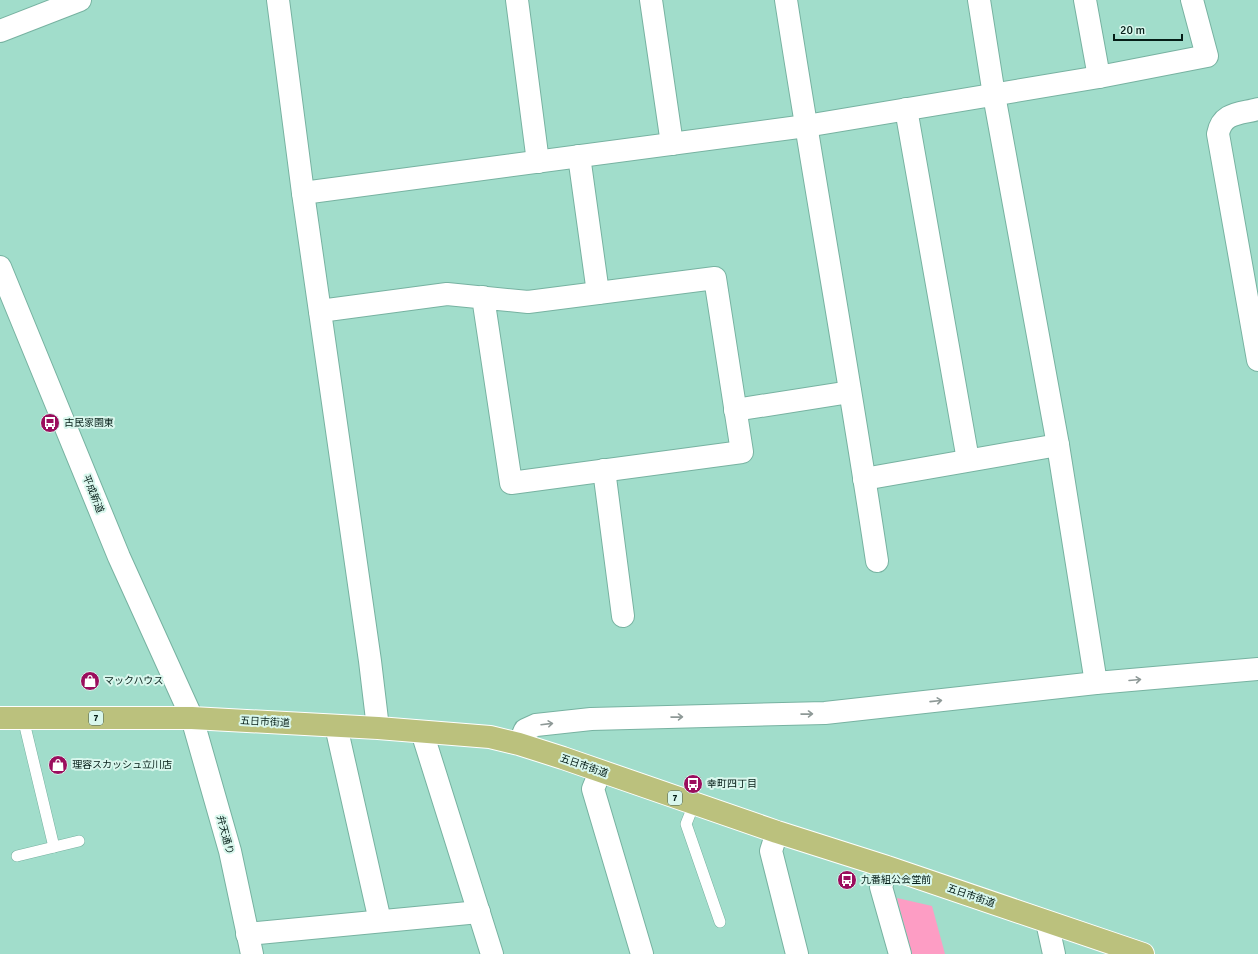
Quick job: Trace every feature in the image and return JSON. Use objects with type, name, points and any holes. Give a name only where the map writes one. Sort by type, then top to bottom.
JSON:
[{"type":"main road","name":"五日市街道","points":[[0,718],[192,718],[378,728],[490,737],[518,744],[1143,954]]},
{"type":"street","points":[[0,31],[80,0]]},
{"type":"street","points":[[278,0],[378,728]]},
{"type":"street","points":[[517,0],[538,162]]},
{"type":"street","points":[[651,0],[672,144]]},
{"type":"street","points":[[786,0],[877,561]]},
{"type":"street","points":[[979,0],[994,95],[1058,445],[1096,683]]},
{"type":"street","points":[[1085,0],[1099,78]]},
{"type":"street","points":[[304,193],[806,126],[1099,78],[1207,56],[1192,0]]},
{"type":"street","points":[[906,109],[968,460]]},
{"type":"street","points":[[1258,109],[1230,116],[1220,125],[1218,134],[1258,360]]},
{"type":"street","points":[[579,156],[598,293]]},
{"type":"street","name":"平成新道","points":[[0,267],[118,557],[192,718]]},
{"type":"street","points":[[320,311],[447,294],[482,297],[528,302],[715,278],[742,452],[511,483],[482,297]]},
{"type":"street","points":[[735,410],[850,392]]},
{"type":"street","points":[[864,478],[1058,445]]},
{"type":"street","points":[[604,470],[623,616]]},
{"type":"street","points":[[518,744],[525,730],[536,725],[591,718],[825,713],[1096,683],[1258,669]]},
{"type":"street","name":"弁天通り","points":[[192,718],[230,851],[250,944]]},
{"type":"street","points":[[336,726],[380,921]]},
{"type":"street","points":[[422,732],[492,954]]},
{"type":"street","points":[[600,772],[593,788],[642,954]]},
{"type":"street","points":[[777,832],[771,851],[797,954]]},
{"type":"street","points":[[887,867],[882,887],[900,954]]},
{"type":"street","points":[[250,944],[380,921],[479,912]]},
{"type":"street","points":[[1047,922],[1054,954]]},
{"type":"lane","points":[[23,718],[54,847]]},
{"type":"lane","points":[[694,804],[686,824],[720,922]]},
{"type":"lane","points":[[18,856],[79,841]]},
{"type":"shaded area","points":[[897,898],[932,906],[945,954],[912,954]]},
{"type":"place","name":"古民家園東","points":[[50,423]]},
{"type":"place","name":"マックハウス","points":[[90,681]]},
{"type":"place","name":"理容スカッシュ立川店","points":[[58,765]]},
{"type":"place","name":"幸町四丁目","points":[[693,784]]},
{"type":"place","name":"九番組公会堂前","points":[[847,880]]}]
